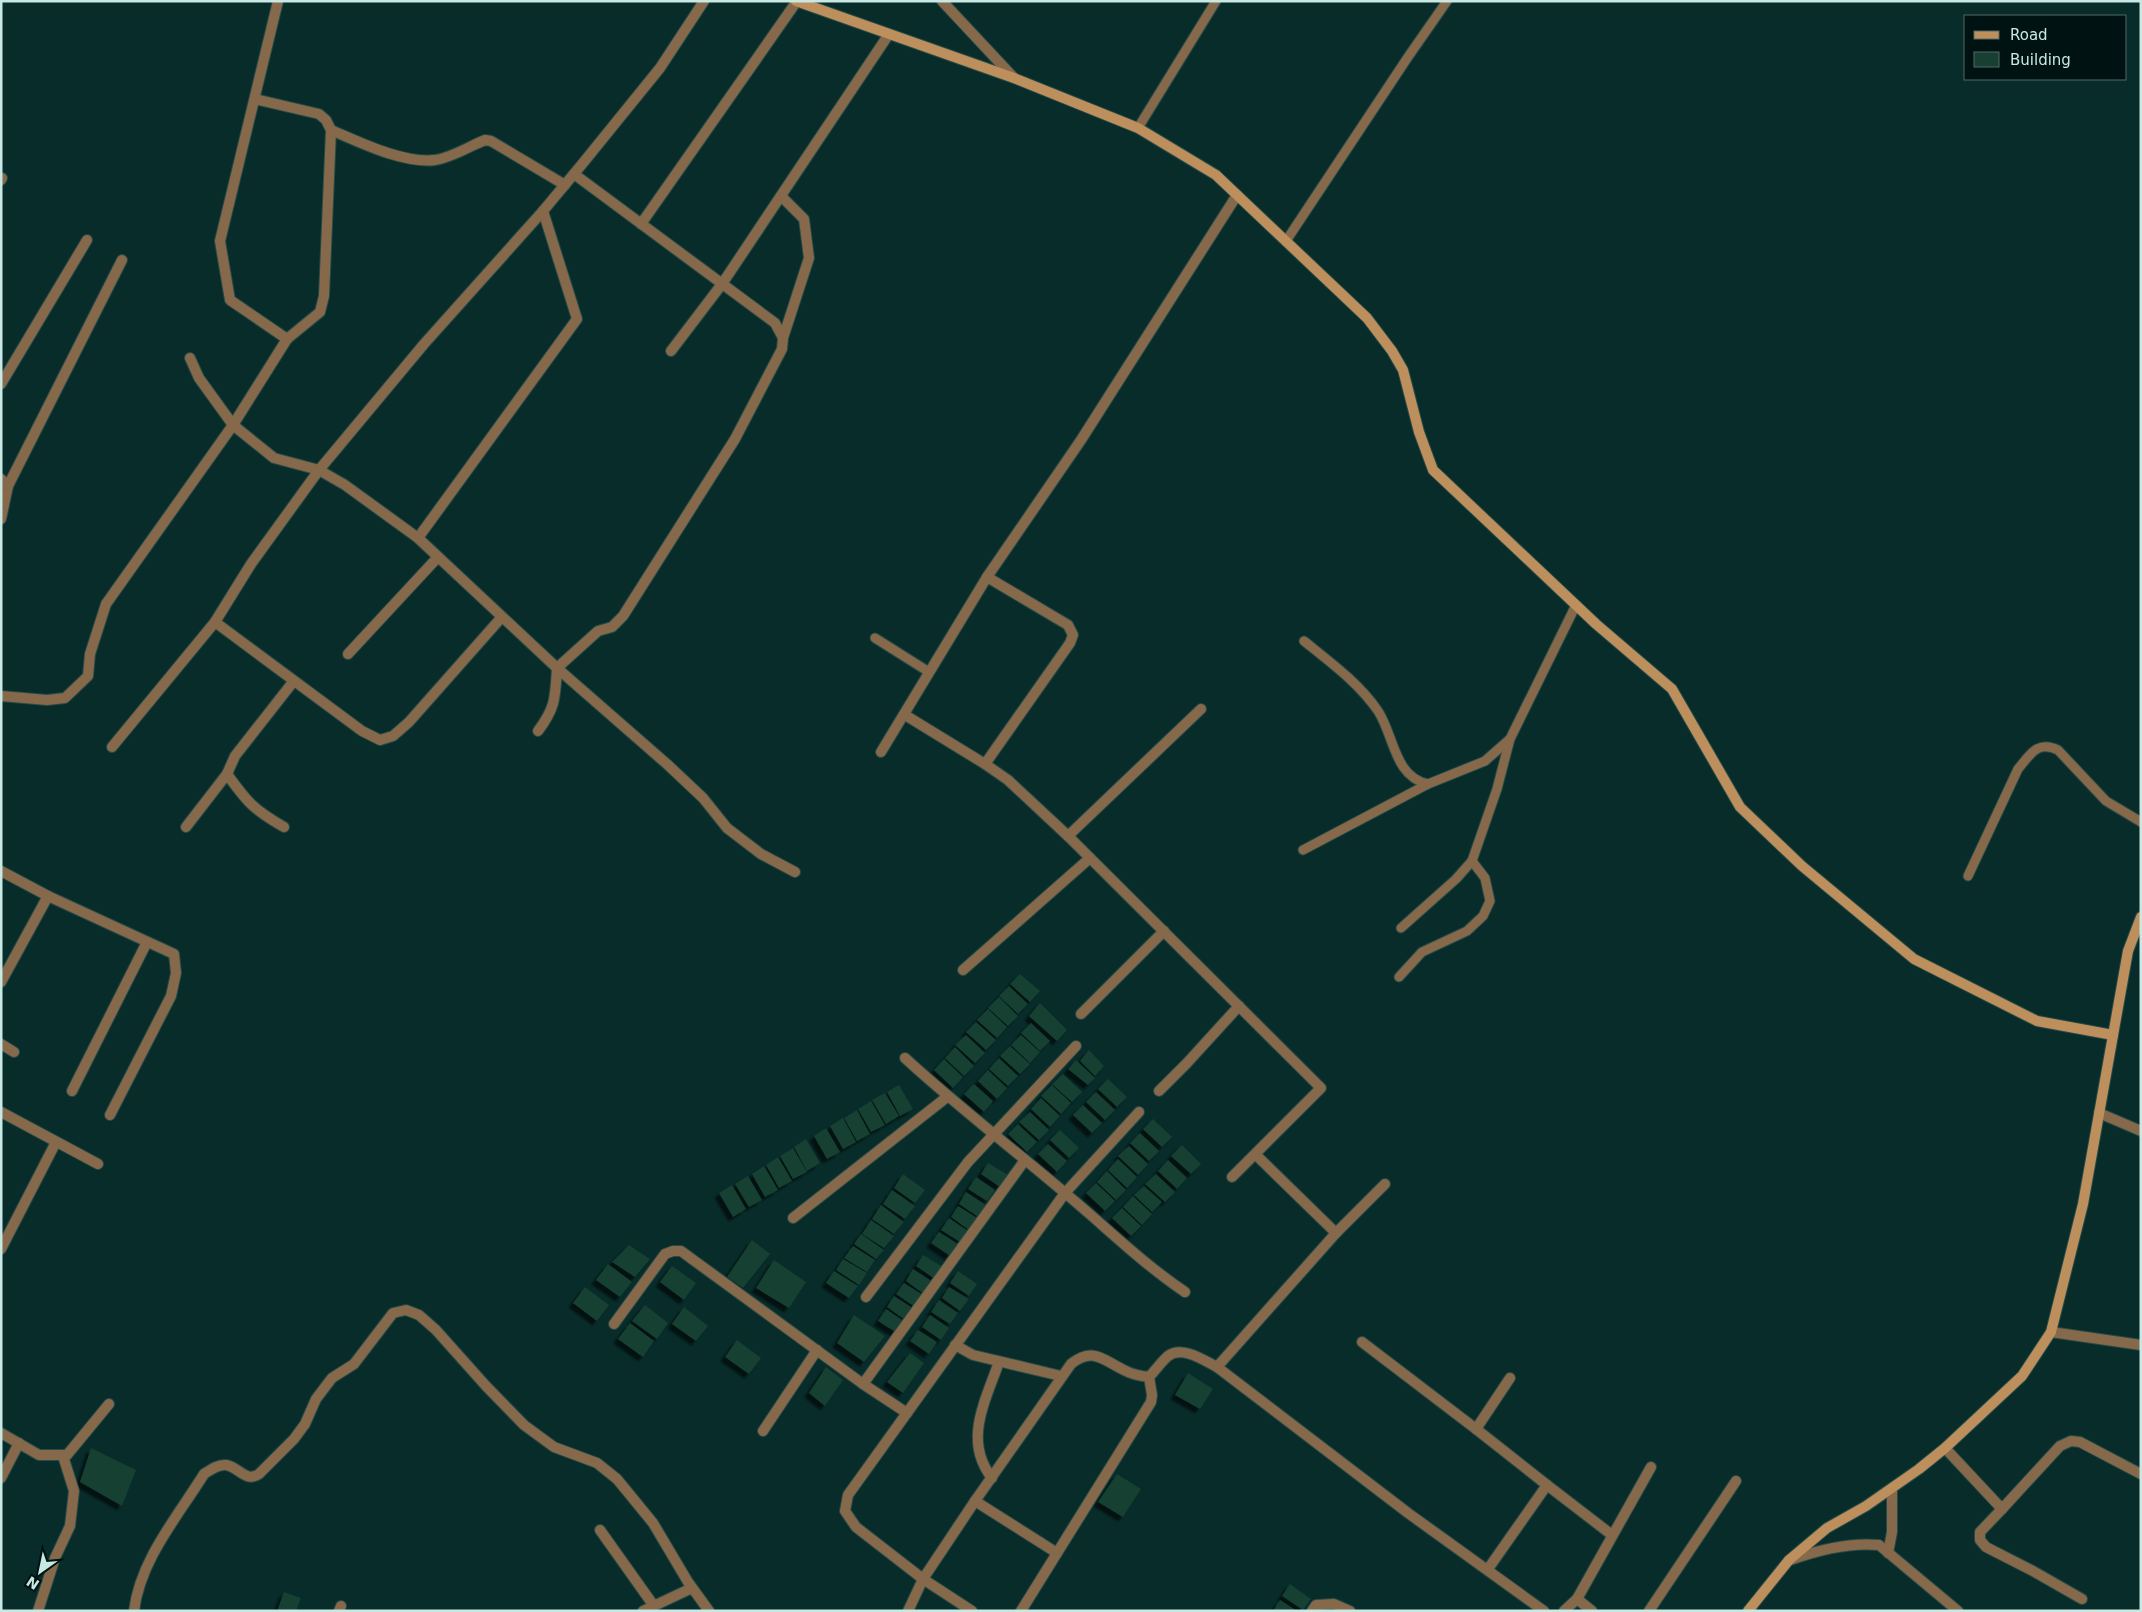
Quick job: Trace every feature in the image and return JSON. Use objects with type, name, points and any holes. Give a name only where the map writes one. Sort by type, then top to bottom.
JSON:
[{"type":"street","points":[[278,1],[220,241],[230,300],[287,339]]},
{"type":"street","points":[[112,747],[216,622],[250,564],[319,470],[424,344],[543,212],[660,68],[704,1]]},
{"type":"street","points":[[641,224],[796,1],[1014,78],[1138,128],[1216,175],[1367,318],[1392,351],[1402,370],[1419,432],[1433,470],[1576,605],[1672,689],[1740,807],[1802,866],[1914,959],[2037,1022],[2113,1035]]},
{"type":"street","points":[[942,1],[1014,78]]},
{"type":"street","points":[[671,351],[722,284],[889,34]]},
{"type":"street","points":[[4,697],[47,700],[65,698],[88,676],[90,654],[106,604],[233,425],[287,339],[320,312],[324,296],[331,130],[326,120],[319,114],[255,99]]},
{"type":"street","points":[[331,130],[386,151],[424,161],[437,160],[485,140],[491,140],[565,185]]},
{"type":"street","points":[[574,174],[775,322],[783,338]]},
{"type":"street","points":[[881,752],[987,577],[1081,440],[1237,195]]},
{"type":"street","points":[[538,731],[549,717],[554,704],[557,668],[598,631],[612,626],[623,616],[735,439],[782,350],[783,338],[809,258],[804,220],[781,196]]},
{"type":"street","points":[[418,538],[577,319],[543,212]]},
{"type":"street","points":[[1,384],[87,240]]},
{"type":"street","points":[[1,519],[5,483],[122,260]]},
{"type":"street","points":[[190,358],[199,378],[233,425],[274,458],[319,470],[345,485],[418,538],[501,618],[668,765],[703,798],[727,828],[761,854],[795,872]]},
{"type":"street","points":[[348,654],[438,557]]},
{"type":"street","points":[[986,764],[1070,643],[1073,635],[1068,624],[987,577]]},
{"type":"street","points":[[216,622],[293,682],[362,731],[380,740],[393,736],[409,722],[501,618]]},
{"type":"street","points":[[186,827],[227,774],[235,756],[293,682]]},
{"type":"street","points":[[1068,836],[1201,709]]},
{"type":"street","points":[[905,715],[986,764],[1023,792],[1321,1088],[1232,1177]]},
{"type":"street","points":[[227,774],[257,811],[284,827]]},
{"type":"street","points":[[963,970],[1090,858]]},
{"type":"street","points":[[1,871],[48,896],[174,954],[176,973],[172,996],[110,1115]]},
{"type":"street","points":[[1,982],[48,896]]},
{"type":"street","points":[[1748,1611],[1789,1560],[1827,1528],[1892,1489],[1920,1470],[1945,1448],[2022,1376],[2051,1332],[2083,1204],[2128,951],[2141,917]]},
{"type":"street","points":[[1081,1014],[1164,931]]},
{"type":"street","points":[[72,1091],[147,942]]},
{"type":"street","points":[[1160,1091],[1238,1006]]},
{"type":"street","points":[[1,1044],[14,1052]]},
{"type":"street","points":[[866,1297],[968,1162],[1076,1046]]},
{"type":"street","points":[[905,1058],[947,1097],[1065,1193],[1165,1278],[1185,1292]]},
{"type":"street","points":[[793,1218],[947,1097]]},
{"type":"street","points":[[1,1112],[98,1164]]},
{"type":"street","points":[[972,1611],[923,1579],[856,1527],[845,1511],[848,1495],[1065,1193],[1139,1112]]},
{"type":"street","points":[[2100,1113],[2141,1131]]},
{"type":"street","points":[[1,1249],[56,1142]]},
{"type":"street","points":[[1256,1155],[1336,1233]]},
{"type":"street","points":[[863,1384],[1025,1160]]},
{"type":"street","points":[[1218,1367],[1336,1233],[1384,1184]]},
{"type":"street","points":[[614,1324],[665,1254],[681,1251],[863,1384],[907,1413]]},
{"type":"street","points":[[134,1611],[139,1584],[160,1543],[204,1474],[215,1467],[227,1465],[250,1477],[260,1474],[294,1440],[305,1424],[316,1399],[332,1378],[354,1364],[393,1313],[406,1310],[419,1315],[436,1330],[524,1426],[554,1447],[596,1463],[617,1479],[653,1523],[692,1588],[710,1611]]},
{"type":"street","points":[[2051,1332],[2141,1345]]},
{"type":"street","points":[[1362,1342],[1612,1535]]},
{"type":"street","points":[[955,1345],[973,1355],[1061,1376]]},
{"type":"street","points":[[763,1431],[817,1350]]},
{"type":"street","points":[[1149,1377],[1174,1352],[1188,1354],[1218,1367],[1408,1513],[1544,1611]]},
{"type":"street","points":[[908,1611],[923,1579],[975,1501],[1061,1376],[1078,1359],[1094,1355],[1102,1357],[1132,1374],[1149,1377]]},
{"type":"street","points":[[992,1478],[981,1460],[977,1447],[976,1433],[999,1362]]},
{"type":"street","points":[[1021,1611],[1151,1402],[1152,1395],[1149,1377]]},
{"type":"street","points":[[1476,1429],[1510,1378]]},
{"type":"street","points":[[1,1433],[39,1455],[67,1455],[109,1404]]},
{"type":"street","points":[[2082,1599],[1986,1547],[1980,1540],[1980,1532],[2060,1446],[2071,1441],[2080,1442],[2141,1474]]},
{"type":"street","points":[[1,1478],[19,1443]]},
{"type":"street","points":[[1945,1448],[2002,1509]]},
{"type":"street","points":[[38,1611],[55,1558],[70,1526],[74,1491],[63,1456]]},
{"type":"street","points":[[1564,1611],[1577,1599],[1651,1467]]},
{"type":"street","points":[[1649,1611],[1736,1481]]},
{"type":"street","points":[[1488,1569],[1547,1485]]},
{"type":"street","points":[[1888,1553],[1892,1532],[1892,1489]]},
{"type":"street","points":[[975,1501],[1057,1553]]},
{"type":"street","points":[[600,1530],[654,1606]]},
{"type":"street","points":[[1789,1560],[1817,1551],[1868,1544],[1879,1545],[1958,1611]]},
{"type":"street","points":[[643,1611],[692,1588]]},
{"type":"street","points":[[1577,1599],[1592,1611]]},
{"type":"street","points":[[1312,1611],[1316,1605],[1334,1604],[1350,1611]]},
{"type":"lane","points":[[1138,128],[1216,1]]},
{"type":"lane","points":[[1286,241],[1408,56],[1447,1]]},
{"type":"lane","points":[[1401,928],[1456,879],[1472,861],[1497,789],[1510,739],[1576,605]]},
{"type":"lane","points":[[875,638],[929,672]]},
{"type":"lane","points":[[1304,641],[1369,698],[1379,712],[1403,767],[1412,778],[1428,784]]},
{"type":"lane","points":[[1303,850],[1428,784],[1484,761],[1510,739]]},
{"type":"lane","points":[[1968,876],[2018,769],[2030,754],[2038,748],[2048,745],[2058,750],[2106,802],[2141,822]]},
{"type":"lane","points":[[1399,977],[1422,952],[1467,931],[1483,916],[1490,901],[1485,878],[1472,861]]},
{"type":"building","points":[[1020,974],[1040,991],[1030,1002],[1010,984]]},
{"type":"building","points":[[1009,986],[1028,1004],[1018,1014],[999,996]]},
{"type":"building","points":[[999,997],[1018,1016],[1008,1026],[988,1008]]},
{"type":"building","points":[[1040,1003],[1067,1030],[1057,1041],[1029,1016]]},
{"type":"building","points":[[988,1009],[1007,1027],[997,1038],[977,1020]]},
{"type":"building","points":[[976,1022],[996,1040],[986,1050],[966,1032]]},
{"type":"building","points":[[1031,1023],[1050,1041],[1040,1051],[1021,1033]]},
{"type":"building","points":[[966,1035],[985,1053],[975,1063],[955,1045]]},
{"type":"building","points":[[1021,1035],[1040,1052],[1030,1063],[1011,1045]]},
{"type":"building","points":[[1010,1046],[1030,1064],[1020,1074],[1000,1056]]},
{"type":"building","points":[[955,1047],[974,1066],[964,1076],[945,1058]]},
{"type":"building","points":[[1089,1050],[1104,1066],[1095,1076],[1080,1061]]},
{"type":"building","points":[[999,1058],[1018,1076],[1008,1086],[989,1069]]},
{"type":"building","points":[[944,1059],[963,1077],[953,1088],[934,1070]]},
{"type":"building","points":[[1076,1060],[1095,1078],[1088,1085],[1068,1069]]},
{"type":"building","points":[[988,1070],[1007,1088],[997,1099],[978,1081]]},
{"type":"building","points":[[1063,1074],[1082,1092],[1072,1102],[1052,1084]]},
{"type":"building","points":[[1108,1079],[1127,1097],[1117,1107],[1098,1089]]},
{"type":"building","points":[[974,1084],[993,1101],[984,1112],[964,1094]]},
{"type":"building","points":[[899,1085],[913,1109],[900,1116],[887,1092]]},
{"type":"building","points":[[1052,1085],[1071,1103],[1061,1114],[1041,1096]]},
{"type":"building","points":[[1096,1092],[1115,1110],[1105,1120],[1086,1102]]},
{"type":"building","points":[[885,1093],[899,1116],[886,1124],[872,1100]]},
{"type":"building","points":[[1041,1098],[1060,1116],[1050,1127],[1031,1109]]},
{"type":"building","points":[[871,1101],[885,1125],[871,1132],[858,1109]]},
{"type":"building","points":[[1083,1105],[1102,1123],[1092,1133],[1073,1115]]},
{"type":"building","points":[[857,1110],[870,1134],[857,1141],[844,1118]]},
{"type":"building","points":[[1030,1112],[1049,1130],[1039,1140],[1019,1122]]},
{"type":"building","points":[[843,1118],[856,1142],[843,1149],[830,1126]]},
{"type":"building","points":[[1153,1119],[1172,1137],[1162,1147],[1143,1129]]},
{"type":"building","points":[[1018,1124],[1037,1142],[1027,1152],[1008,1134]]},
{"type":"building","points":[[826,1128],[840,1152],[827,1159],[814,1136]]},
{"type":"building","points":[[1060,1130],[1079,1148],[1069,1158],[1050,1140]]},
{"type":"building","points":[[1140,1133],[1159,1151],[1149,1161],[1130,1143]]},
{"type":"building","points":[[806,1139],[820,1163],[807,1171],[794,1147]]},
{"type":"building","points":[[1048,1144],[1067,1161],[1057,1172],[1038,1154]]},
{"type":"building","points":[[1182,1145],[1201,1164],[1191,1174],[1171,1156]]},
{"type":"building","points":[[1129,1146],[1148,1164],[1138,1175],[1118,1156]]},
{"type":"building","points":[[793,1148],[807,1172],[793,1179],[780,1156]]},
{"type":"building","points":[[778,1157],[792,1181],[779,1188],[766,1165]]},
{"type":"building","points":[[1118,1159],[1137,1177],[1127,1188],[1108,1170]]},
{"type":"building","points":[[1168,1160],[1187,1178],[1177,1189],[1158,1171]]},
{"type":"building","points":[[988,1163],[1008,1175],[1000,1187],[981,1174]]},
{"type":"building","points":[[764,1166],[778,1190],[765,1197],[752,1174]]},
{"type":"building","points":[[1107,1171],[1126,1190],[1116,1200],[1097,1182]]},
{"type":"building","points":[[903,1174],[925,1190],[915,1203],[894,1188]]},
{"type":"building","points":[[1156,1174],[1175,1192],[1165,1202],[1145,1184]]},
{"type":"building","points":[[748,1176],[762,1200],[749,1207],[735,1184]]},
{"type":"building","points":[[976,1177],[995,1190],[987,1201],[968,1189]]},
{"type":"building","points":[[1096,1183],[1115,1201],[1105,1211],[1086,1193]]},
{"type":"building","points":[[732,1185],[746,1209],[733,1217],[719,1193]]},
{"type":"building","points":[[1144,1186],[1162,1202],[1152,1212],[1134,1195]]},
{"type":"building","points":[[892,1190],[915,1206],[905,1219],[883,1204]]},
{"type":"building","points":[[966,1192],[986,1205],[977,1216],[959,1204]]},
{"type":"building","points":[[1133,1196],[1152,1214],[1142,1225],[1123,1207]]},
{"type":"building","points":[[881,1205],[904,1222],[894,1234],[872,1219]]},
{"type":"building","points":[[958,1206],[977,1218],[969,1230],[951,1217]]},
{"type":"building","points":[[1122,1208],[1141,1226],[1131,1236],[1112,1218]]},
{"type":"building","points":[[949,1218],[968,1231],[960,1242],[941,1230]]},
{"type":"building","points":[[871,1220],[894,1236],[884,1248],[862,1234]]},
{"type":"building","points":[[939,1232],[958,1244],[950,1256],[931,1243]]},
{"type":"building","points":[[861,1234],[884,1250],[876,1259],[854,1244]]},
{"type":"building","points":[[752,1240],[770,1254],[743,1288],[727,1277]]},
{"type":"building","points":[[629,1245],[650,1259],[635,1277],[612,1262]]},
{"type":"building","points":[[853,1246],[875,1260],[867,1272],[844,1258]]},
{"type":"building","points":[[923,1255],[943,1267],[935,1279],[916,1266]]},
{"type":"building","points":[[843,1259],[867,1273],[859,1285],[836,1270]]},
{"type":"building","points":[[774,1260],[806,1282],[789,1308],[756,1288]]},
{"type":"building","points":[[608,1264],[632,1282],[620,1297],[596,1280]]},
{"type":"building","points":[[672,1266],[696,1283],[684,1300],[660,1282]]},
{"type":"building","points":[[913,1269],[933,1282],[924,1294],[906,1281]]},
{"type":"building","points":[[834,1271],[858,1286],[849,1298],[826,1283]]},
{"type":"building","points":[[958,1271],[977,1284],[969,1296],[950,1283]]},
{"type":"building","points":[[904,1283],[923,1295],[915,1307],[896,1294]]},
{"type":"building","points":[[585,1287],[609,1305],[597,1321],[573,1303]]},
{"type":"building","points":[[949,1287],[969,1299],[960,1311],[942,1298]]},
{"type":"building","points":[[894,1296],[914,1309],[905,1320],[887,1307]]},
{"type":"building","points":[[939,1300],[958,1313],[950,1324],[931,1312]]},
{"type":"building","points":[[645,1305],[668,1323],[657,1339],[632,1321]]},
{"type":"building","points":[[684,1307],[708,1326],[696,1341],[672,1324]]},
{"type":"building","points":[[886,1309],[905,1322],[897,1333],[878,1321]]},
{"type":"building","points":[[854,1315],[885,1336],[864,1362],[837,1343]]},
{"type":"building","points":[[930,1315],[949,1328],[941,1340],[922,1327]]},
{"type":"building","points":[[630,1323],[654,1341],[643,1357],[618,1339]]},
{"type":"building","points":[[918,1330],[937,1342],[929,1354],[910,1341]]},
{"type":"building","points":[[737,1340],[761,1358],[749,1374],[725,1357]]},
{"type":"building","points":[[910,1353],[924,1363],[903,1393],[887,1382]]},
{"type":"building","points":[[826,1367],[843,1380],[825,1406],[809,1393]]},
{"type":"building","points":[[1188,1373],[1213,1389],[1200,1409],[1175,1395]]},
{"type":"building","points":[[91,1448],[136,1470],[122,1506],[80,1482]]},
{"type":"building","points":[[1117,1474],[1141,1489],[1123,1517],[1098,1502]]},
{"type":"building","points":[[1290,1584],[1311,1599],[1303,1610],[1282,1596]]},
{"type":"building","points":[[284,1592],[301,1598],[296,1611],[277,1611]]},
{"type":"building","points":[[1280,1600],[1297,1611],[1273,1611]]}]
